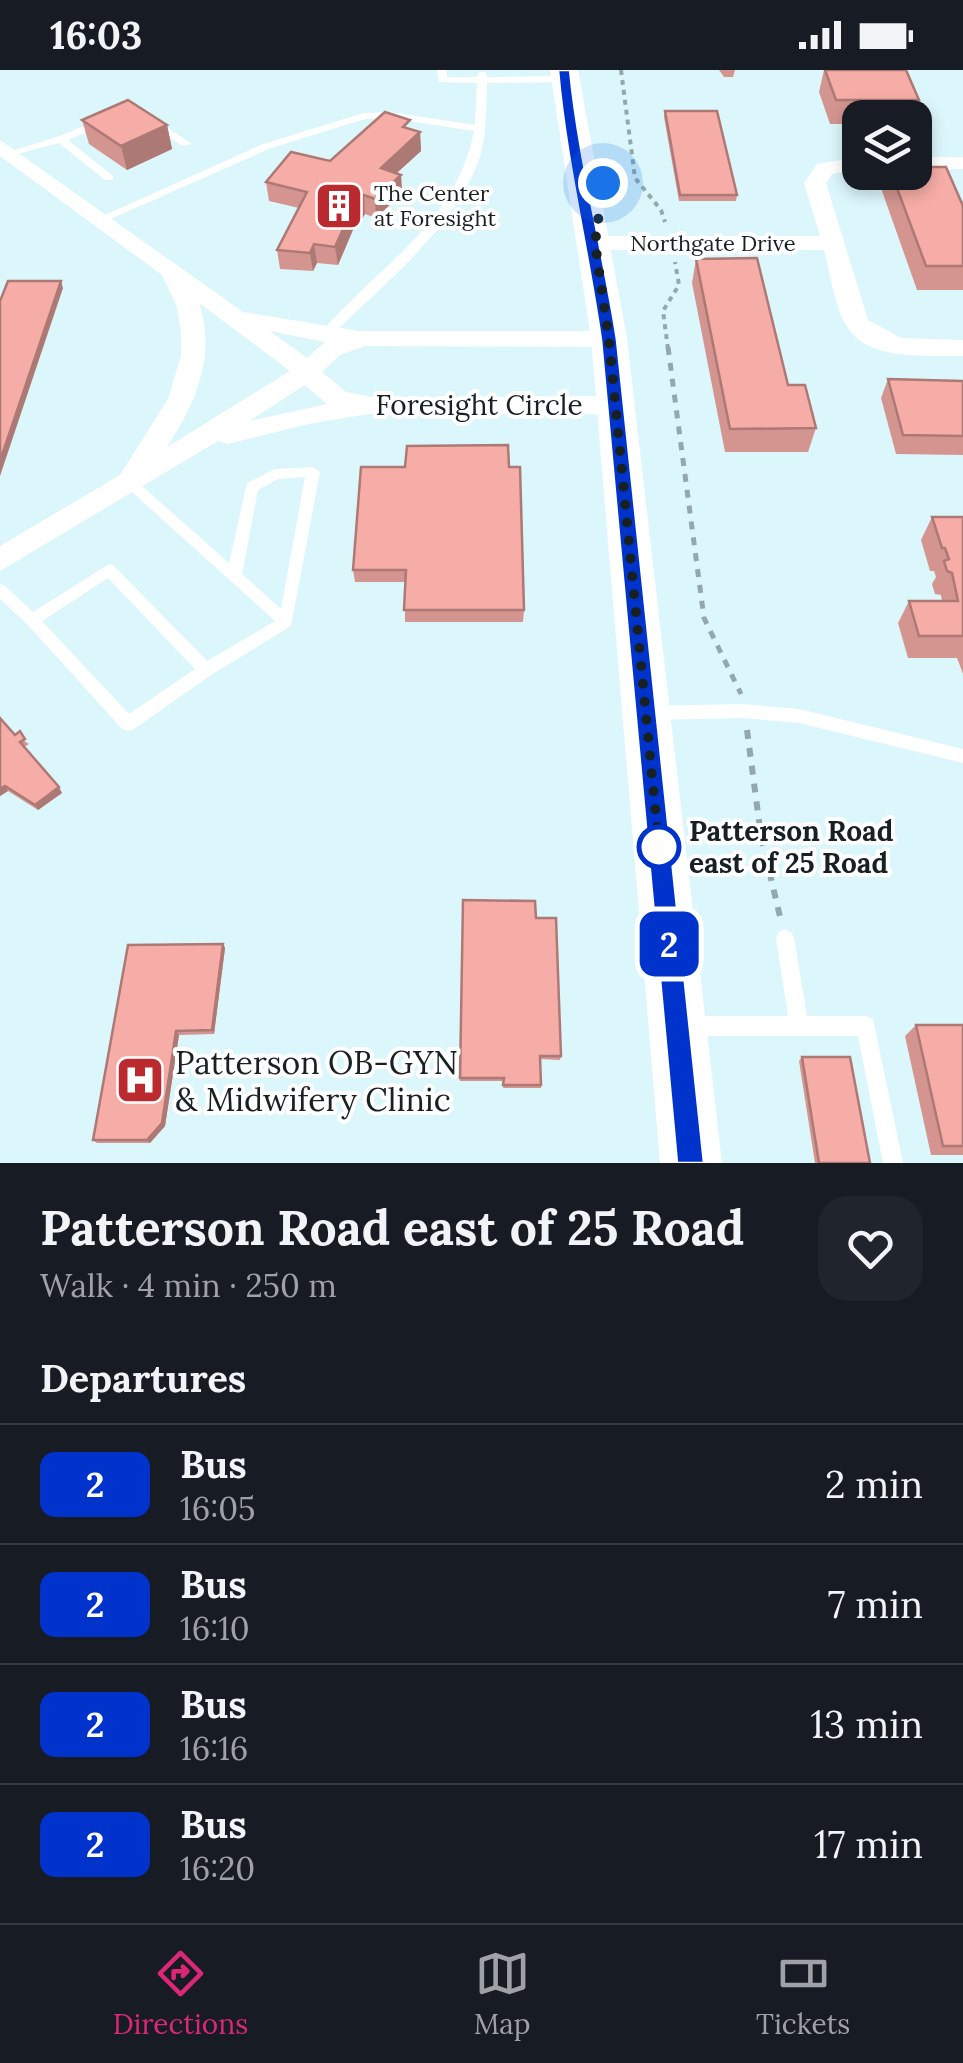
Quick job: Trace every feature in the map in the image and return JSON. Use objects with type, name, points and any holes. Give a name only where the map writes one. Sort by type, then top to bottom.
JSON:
[{"type":"main road","points":[[574,73],[570,131],[595,243],[609,340],[690,1163]]},
{"type":"street","name":"Foresight Circle","points":[[4,157],[60,189],[308,371],[322,392],[341,400],[377,407],[614,405]]},
{"type":"street","points":[[932,163],[963,162]]},
{"type":"street","points":[[842,165],[832,166],[816,178],[853,317],[865,331],[899,346],[963,348]]},
{"type":"street","name":"Northgate Drive","points":[[595,243],[832,243]]},
{"type":"street","points":[[123,486],[170,423],[189,382],[194,340],[190,310],[170,269]]},
{"type":"street","points":[[226,311],[267,325],[363,338],[609,340]]},
{"type":"street","points":[[0,560],[185,450],[308,371],[331,348],[363,338]]},
{"type":"street","points":[[185,450],[266,424],[377,407]]},
{"type":"lane","points":[[442,70],[442,80],[574,73]]},
{"type":"lane","points":[[325,335],[438,220],[465,186],[480,152],[482,75]]},
{"type":"lane","points":[[102,220],[268,146],[364,116],[390,115],[480,129]]},
{"type":"lane","points":[[4,157],[114,117]]},
{"type":"lane","points":[[146,118],[187,144]]},
{"type":"lane","points":[[61,139],[109,178]]},
{"type":"lane","points":[[0,590],[128,724],[206,670],[286,622],[313,472],[274,474],[252,487],[234,576]]},
{"type":"lane","points":[[123,486],[286,622]]},
{"type":"lane","points":[[32,620],[110,570],[206,670]]},
{"type":"lane","points":[[645,713],[744,711],[799,716],[963,756]]},
{"type":"lane","points":[[785,938],[799,1026]]},
{"type":"lane","points":[[677,1026],[866,1026],[893,1163]]},
{"type":"path","points":[[621,70],[635,178],[661,210],[679,285],[662,311],[704,618],[741,690],[761,836],[785,938]]},
{"type":"building","points":[[825,70],[906,70],[919,100],[842,100],[836,100]]},
{"type":"building","points":[[128,100],[167,125],[121,146],[82,120]]},
{"type":"building","points":[[665,111],[717,111],[737,195],[680,195]]},
{"type":"building","name":"The Center at Foresight","points":[[385,112],[410,120],[403,127],[420,132],[381,168],[401,175],[375,199],[364,195],[361,201],[356,200],[335,247],[314,244],[310,253],[277,250],[307,192],[266,182],[291,152],[330,161]]},
{"type":"building","points":[[932,167],[946,167],[963,206],[963,266],[926,266],[898,190],[932,190]]},
{"type":"building","points":[[757,258],[788,385],[805,385],[816,428],[730,429],[696,259]]},
{"type":"building","points":[[8,281],[61,281],[0,461],[0,301]]},
{"type":"building","points":[[888,379],[963,381],[963,436],[903,435]]},
{"type":"building","points":[[508,445],[509,467],[520,467],[524,610],[404,610],[406,570],[353,570],[361,467],[405,467],[407,446]]},
{"type":"building","points":[[932,517],[963,517],[963,636],[919,636],[909,601],[958,601],[952,573],[947,571],[944,561],[949,559]]},
{"type":"building","points":[[0,718],[15,735],[20,731],[25,739],[20,742],[59,787],[35,805],[5,786],[0,789]]},
{"type":"building","points":[[463,900],[535,901],[536,918],[556,918],[561,1056],[540,1056],[541,1085],[503,1085],[504,1078],[460,1078]]},
{"type":"building","name":"Patterson OB-GYN & Midwifery Clinic","points":[[223,944],[212,1030],[176,1031],[162,1123],[147,1140],[93,1140],[128,945]]},
{"type":"building","points":[[916,1025],[963,1025],[963,1146],[943,1146]]},
{"type":"building","points":[[802,1057],[850,1057],[870,1163],[819,1163]]},
{"type":"bus line","name":"2","points":[[564,70],[570,131],[595,243],[609,340],[691,1163]]},
{"type":"place","name":"The Center at Foresight","points":[[339,206]]},
{"type":"place","name":"Patterson Road east of 25 Road","points":[[659,847]]},
{"type":"place","name":"Patterson OB-GYN & Midwifery Clinic","points":[[140,1080]]},
{"type":"route","points":[[603,183],[595,243],[609,340],[659,847]]}]
